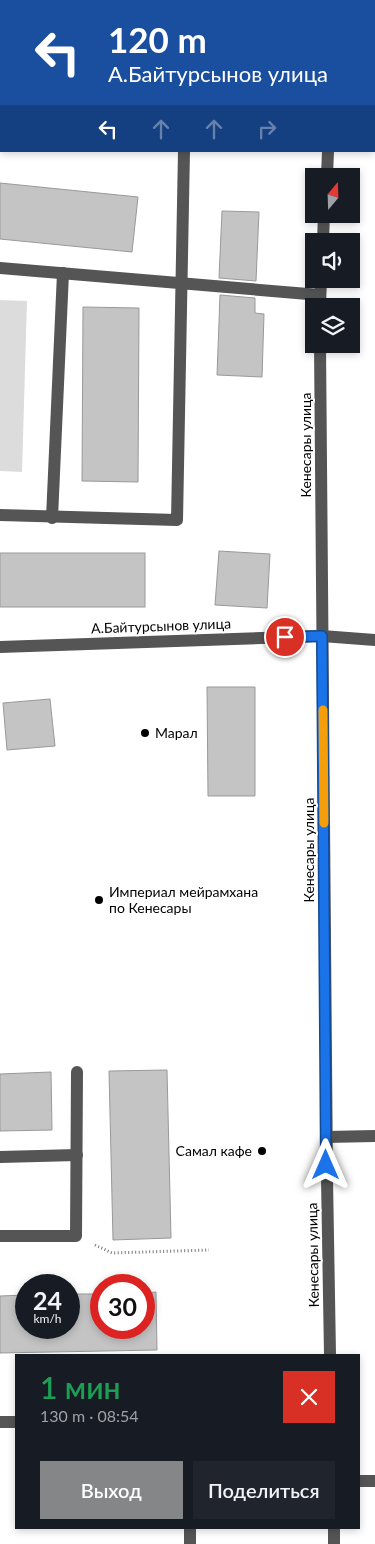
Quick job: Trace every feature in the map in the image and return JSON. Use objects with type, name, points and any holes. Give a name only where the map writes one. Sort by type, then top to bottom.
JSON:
[{"type":"street","points":[[0,515],[52,518],[177,520],[184,152]]},
{"type":"street","points":[[327,168],[328,152]]},
{"type":"street","points":[[0,268],[181,284],[305,299]]},
{"type":"street","points":[[52,518],[63,273]]},
{"type":"street","name":"Кенесары улица","points":[[320,353],[326,1137],[330,1354]]},
{"type":"street","name":"А.Байтурсынов улица","points":[[0,647],[322,636],[375,640]]},
{"type":"street","points":[[0,1236],[76,1236],[77,1072]]},
{"type":"street","points":[[326,1137],[375,1136]]},
{"type":"street","points":[[0,1157],[77,1155]]},
{"type":"street","points":[[0,1422],[15,1422]]},
{"type":"street","points":[[360,1481],[375,1482]]},
{"type":"street","points":[[190,1529],[190,1544]]},
{"type":"street","points":[[334,1529],[334,1544]]},
{"type":"path","points":[[76,1236],[112,1253],[208,1250]]},
{"type":"shaded area","points":[[0,300],[27,301],[22,472],[0,471]]},
{"type":"building","points":[[0,183],[138,197],[132,252],[0,239]]},
{"type":"building","points":[[222,211],[259,212],[256,281],[219,278]]},
{"type":"building","points":[[220,295],[255,298],[255,313],[264,314],[262,377],[217,375]]},
{"type":"building","points":[[83,307],[139,308],[138,482],[82,481]]},
{"type":"building","points":[[219,551],[270,554],[267,608],[215,605]]},
{"type":"building","points":[[0,553],[145,553],[145,607],[0,607]]},
{"type":"building","points":[[207,687],[255,687],[255,796],[208,796]]},
{"type":"building","points":[[50,699],[55,746],[7,750],[3,703]]},
{"type":"building","points":[[167,1070],[171,1238],[113,1240],[109,1071]]},
{"type":"building","points":[[51,1072],[52,1130],[0,1131],[0,1074]]},
{"type":"building","points":[[155,1292],[157,1350],[0,1353],[0,1296],[15,1295],[15,1339],[80,1339],[80,1294],[90,1294],[90,1339],[155,1339]]},
{"type":"slow traffic","points":[[323,710],[324,823]]},
{"type":"place","name":"Марал","points":[[145,733]]},
{"type":"place","name":"Империал мейрамхана по Кенесары","points":[[99,900]]},
{"type":"place","name":"Самал кафе","points":[[262,1151]]},
{"type":"route","points":[[285,637],[322,636],[326,1165]]}]
